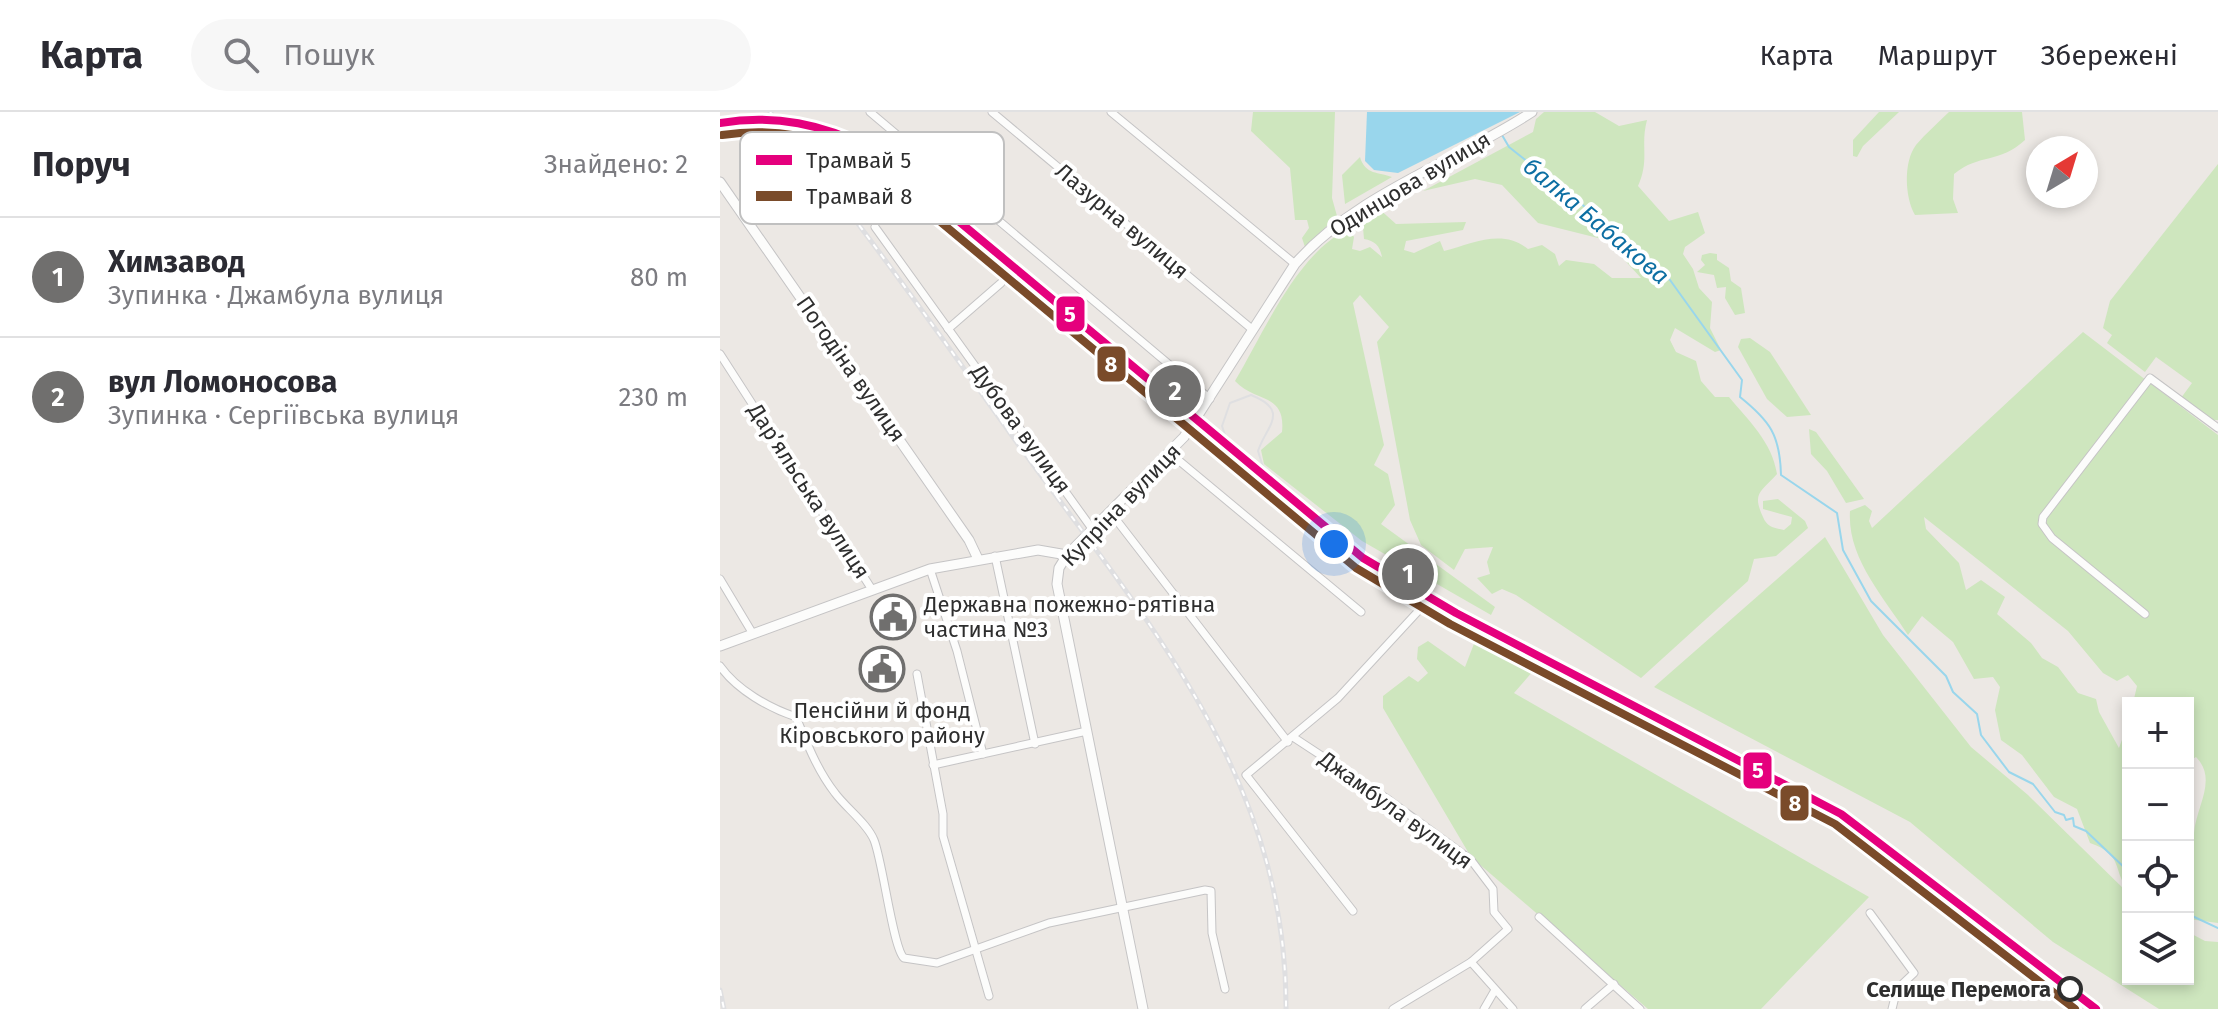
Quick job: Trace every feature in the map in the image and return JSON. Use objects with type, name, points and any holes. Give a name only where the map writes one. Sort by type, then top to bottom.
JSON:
[{"type":"main road","name":"Одинцова вулиця","points":[[1295,264],[1313,243],[1348,216],[1532,112]]},
{"type":"main road","name":"Погодіна вулиця","points":[[720,182],[740,211]]},
{"type":"main road","name":"Погодіна вулиця","points":[[749,224],[952,515],[978,559]]},
{"type":"main road","name":"Купріна вулиця","points":[[1143,1009],[1057,584],[1059,568],[1067,555],[1171,454],[1210,399],[1295,264]]},
{"type":"main road","points":[[720,646],[871,588],[930,569],[995,556],[1048,550],[1067,555]]},
{"type":"street","points":[[870,112],[894,132]]},
{"type":"street","name":"Лазурна вулиця","points":[[992,112],[1253,330]]},
{"type":"street","points":[[1111,112],[1295,264]]},
{"type":"street","points":[[1003,224],[1210,399]]},
{"type":"street","name":"Дубова вулиця","points":[[875,227],[1093,530]]},
{"type":"street","points":[[948,329],[1001,283]]},
{"type":"street","name":"Дар’яльська вулиця","points":[[720,354],[871,588]]},
{"type":"street","points":[[2145,614],[2052,538],[2045,531],[2043,517],[2150,378],[2218,428]]},
{"type":"street","points":[[1171,454],[1361,612]]},
{"type":"street","points":[[1111,513],[1291,739]]},
{"type":"street","points":[[995,556],[1035,744]]},
{"type":"street","points":[[930,569],[957,651],[983,754]]},
{"type":"street","points":[[720,579],[753,634]]},
{"type":"street","name":"Джамбула вулиця","points":[[1353,911],[1246,775],[1338,698],[1422,607]]},
{"type":"street","points":[[720,666],[727,676],[775,710],[796,717],[812,756],[834,792],[873,838],[891,905],[897,946],[904,958],[937,963],[1049,923],[1162,898],[1211,891],[1212,933],[1225,989]]},
{"type":"street","points":[[917,674],[943,836],[989,996]]},
{"type":"street","points":[[933,765],[1087,731]]},
{"type":"street","name":"Джамбула вулиця","points":[[1291,739],[1471,860],[1493,889],[1494,912],[1508,929],[1471,962]]},
{"type":"street","points":[[1870,913],[1914,973],[1897,989],[1892,1009]]},
{"type":"street","points":[[1539,917],[1640,1009]]},
{"type":"street","points":[[1393,1009],[1471,962],[1513,1009]]},
{"type":"street","points":[[1585,1009],[1614,984]]},
{"type":"street","points":[[1484,1009],[1495,990]]},
{"type":"green space","points":[[1253,112],[1335,112],[1332,198],[1337,216],[1305,247],[1302,238],[1309,228],[1307,220],[1295,220],[1290,168],[1251,131]]},
{"type":"green space","points":[[1544,112],[1595,112],[1619,126],[1647,120],[1642,176],[1638,186],[1669,221],[1698,212],[1705,233],[1685,247],[1683,254],[1693,269],[1699,288],[1712,302],[1710,328],[1721,350],[1715,352],[1675,328],[1670,340],[1676,352],[1696,361],[1701,381],[1715,397],[1729,397],[1759,432],[1770,452],[1777,474],[1758,498],[1767,523],[1784,530],[1791,524],[1792,517],[1763,509],[1763,501],[1778,499],[1805,521],[1808,528],[1776,556],[1754,559],[1748,581],[1641,678],[1516,595],[1502,589],[1492,594],[1477,578],[1490,574],[1487,562],[1493,547],[1465,549],[1454,570],[1421,545],[1410,520],[1377,342],[1389,327],[1360,295],[1353,303],[1384,445],[1374,465],[1388,474],[1395,505],[1381,524],[1495,607],[1491,615],[1362,541],[1264,464],[1261,450],[1282,432],[1279,410],[1235,381],[1283,296],[1314,255],[1331,240],[1349,229],[1354,237],[1352,249],[1360,251],[1370,247],[1382,257],[1376,245],[1364,239],[1362,216],[1377,207],[1396,224],[1466,222],[1463,230],[1406,241],[1404,250],[1414,253],[1440,241],[1444,251],[1476,242],[1508,239],[1528,249],[1542,245],[1555,254],[1559,266],[1566,260],[1594,264],[1612,278],[1641,278],[1606,240],[1538,223],[1502,185],[1475,179],[1423,191],[1533,132],[1536,119]]},
{"type":"green space","points":[[1879,112],[1899,112],[1863,146],[1857,157],[1853,156],[1853,140]]},
{"type":"green space","points":[[1949,112],[2022,112],[2025,140],[2007,152],[1972,163],[1954,174],[1953,199],[1958,213],[1915,215],[1907,190],[1909,161],[1916,145]]},
{"type":"green space","points":[[1360,157],[1369,170],[1392,177],[1345,204],[1342,175]]},
{"type":"green space","points":[[2218,164],[2218,420],[2210,420],[2181,398],[2192,383],[2156,357],[2145,372],[2107,343],[2112,335],[2103,328],[2110,301]]},
{"type":"green space","points":[[1717,254],[1717,260],[1729,268],[1731,281],[1741,288],[1745,313],[1735,315],[1725,298],[1726,287],[1717,288],[1714,275],[1697,272],[1705,265],[1702,255]]},
{"type":"green space","points":[[2083,332],[2218,435],[2218,923],[2194,920],[2194,833],[2206,784],[2202,766],[2194,758],[2194,697],[2134,697],[2137,686],[2128,675],[2117,681],[2103,673],[2068,631],[1924,517],[1926,529],[1959,563],[1966,590],[1981,580],[2005,597],[1997,614],[2031,643],[2042,658],[2058,667],[2078,693],[2096,699],[2099,712],[2119,748],[2122,740],[2122,879],[2108,852],[2090,843],[2077,809],[2054,797],[2022,755],[2001,740],[1995,710],[2000,687],[1993,677],[1974,679],[1953,642],[1922,616],[1908,635],[1861,561],[1854,545],[1850,511],[1865,505],[1872,511],[1869,521],[1872,528]]},
{"type":"green space","points":[[1750,338],[1770,352],[1811,415],[1787,417],[1767,399],[1738,347],[1741,339]]},
{"type":"green space","points":[[1809,429],[1816,432],[1864,499],[1846,503],[1827,471],[1811,454]]},
{"type":"green space","points":[[1825,537],[1883,635],[1971,747],[2028,795],[2122,887],[2122,985],[2194,985],[2194,935],[2205,941],[2218,942],[2218,1009],[2159,1009],[2053,942],[1910,822],[1654,687]]},
{"type":"green space","points":[[1462,619],[1713,750],[1711,759],[1534,670],[1514,693],[1869,897],[1761,1009],[1648,1009],[1471,857],[1383,708],[1383,696],[1409,676],[1418,682],[1428,673],[1417,659],[1418,647],[1428,641],[1465,667],[1477,636],[1454,620]]},
{"type":"water","points":[[1367,112],[1520,112],[1398,173],[1374,170],[1365,161]]},
{"type":"waterway","name":"балка Бабакова","points":[[1502,135],[1509,147],[1637,248],[1670,280],[1742,380],[1740,397],[1771,430],[1778,449],[1781,475],[1837,513],[1843,550],[1871,601],[1946,676],[1953,692],[1977,714],[1981,735],[2009,772],[2033,784],[2055,812],[2064,815],[2066,820],[2073,818],[2074,826],[2086,831],[2122,865]]},
{"type":"waterway","name":"балка Бабакова","points":[[2194,917],[2218,928]]},
{"type":"tram line","name":"5","points":[[720,123],[779,121],[832,132]]},
{"type":"tram line","name":"8","points":[[722,135],[740,133]]},
{"type":"tram line","name":"8","points":[[943,224],[1356,568],[1450,624],[1835,824],[2075,1009]]},
{"type":"tram line","name":"5","points":[[962,224],[1363,558],[1456,613],[1841,814],[2096,1009]]},
{"type":"tram line","points":[[1226,438],[1222,426],[1230,403],[1251,395],[1270,407],[1272,420],[1258,451],[1266,477]]},
{"type":"railway","points":[[770,112],[786,132]]},
{"type":"railway","points":[[858,224],[1110,569],[1198,702],[1234,772],[1262,846],[1280,924],[1286,1009]]},
{"type":"railway","points":[[720,990],[724,1009]]},
{"type":"place","name":"вул Ломоносова","points":[[1175,391]]},
{"type":"place","name":"Химзавод","points":[[1408,574]]},
{"type":"place","name":"Державна пожежно-рятівна частина №3","points":[[893,617]]},
{"type":"place","name":"Пенсійни й фонд Кіровського району","points":[[882,669]]},
{"type":"place","name":"Селище Перемога","points":[[2070,989]]}]
